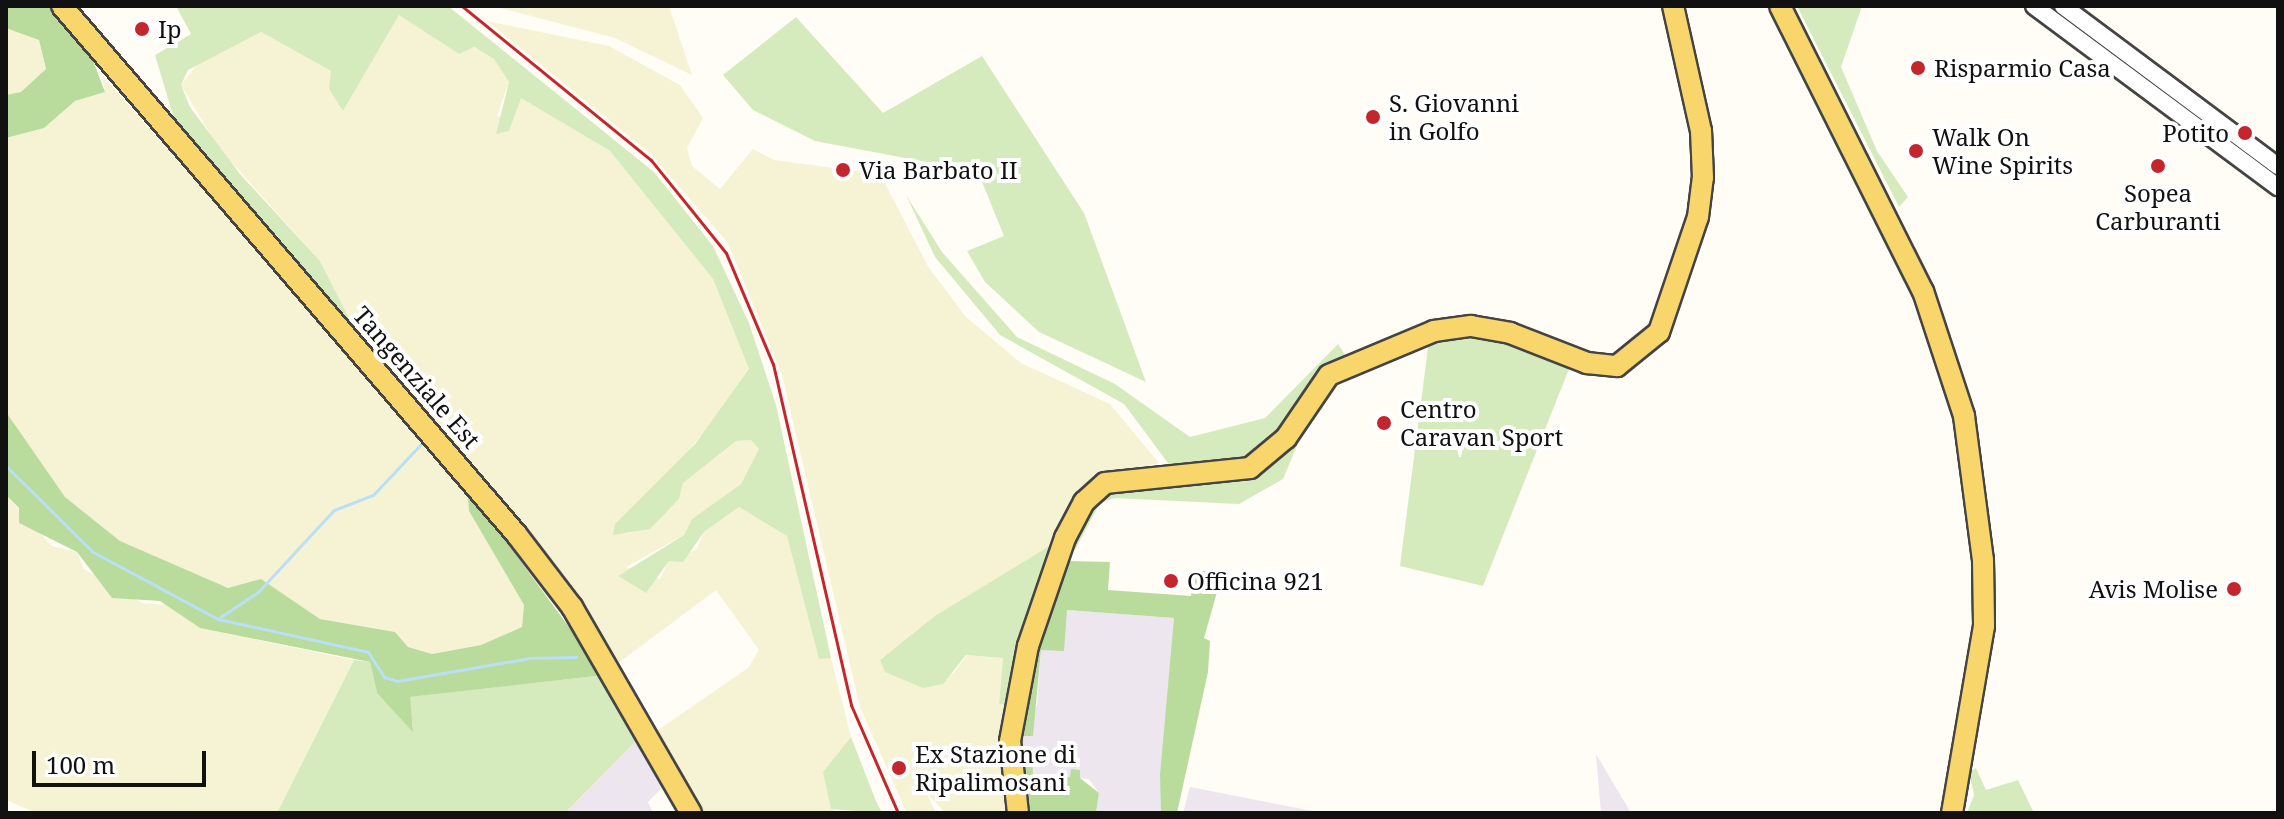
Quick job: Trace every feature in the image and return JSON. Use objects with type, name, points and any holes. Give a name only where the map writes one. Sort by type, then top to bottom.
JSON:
[{"type":"main road","name":"Tangenziale Est","points":[[62,6],[517,535],[572,607],[691,813]]},
{"type":"main road","points":[[1018,813],[1010,741],[1028,646],[1065,538],[1084,502],[1105,483],[1250,468],[1286,438],[1329,375],[1434,331],[1471,326],[1510,333],[1587,363],[1617,366],[1659,332],[1698,217],[1703,178],[1701,131],[1673,6]]},
{"type":"main road","points":[[1780,6],[1923,291],[1964,416],[1983,560],[1984,626],[1952,813]]},
{"type":"main road","points":[[1937,813],[1962,755]]},
{"type":"street","points":[[2034,6],[2278,187]]},
{"type":"street","points":[[2063,6],[2278,166]]},
{"type":"shaded area","points":[[493,6],[669,6],[692,75],[615,38]]},
{"type":"shaded area","points":[[399,15],[458,53],[473,47],[494,59],[509,82],[497,116],[514,118],[512,105],[521,98],[610,151],[713,279],[749,369],[744,383],[674,468],[615,524],[626,534],[650,528],[679,499],[683,483],[736,441],[751,440],[759,449],[741,484],[692,519],[684,535],[626,567],[660,579],[669,560],[696,550],[704,532],[739,507],[787,535],[819,658],[831,658],[851,737],[824,772],[834,813],[700,813],[655,732],[748,668],[759,650],[716,590],[617,664],[521,522],[356,332],[320,261],[218,147],[181,85],[198,63],[261,32],[331,71],[343,111]]},
{"type":"shaded area","points":[[487,21],[609,46],[680,85],[703,118],[687,148],[692,166],[720,189],[753,149],[774,160],[880,174],[929,268],[966,317],[1021,363],[1110,404],[1159,463],[1091,482],[1053,544],[880,659],[901,674],[953,674],[967,655],[1003,658],[999,704],[1008,705],[1011,813],[945,813],[926,792],[936,813],[907,813],[860,707],[782,375],[728,243],[651,154]]},
{"type":"shaded area","points":[[13,27],[39,40],[46,70],[21,92],[6,95],[6,28]]},
{"type":"shaded area","points":[[102,75],[467,488],[469,511],[524,605],[522,627],[481,645],[432,654],[408,647],[395,632],[320,619],[261,580],[229,588],[194,576],[120,541],[65,497],[25,448],[6,412],[6,138],[44,128],[75,101],[105,92]]},
{"type":"shaded area","points":[[6,495],[52,546],[77,552],[84,569],[142,603],[168,605],[200,628],[354,660],[277,813],[36,813],[6,800]]},
{"type":"shaded area","points":[[1067,610],[1174,618],[1161,813],[1096,813],[1099,793],[1089,779],[1032,775],[1033,756],[1018,746],[1037,705],[1041,650]]},
{"type":"shaded area","points":[[640,737],[665,785],[648,802],[653,813],[565,813]]},
{"type":"shaded area","points":[[1596,754],[1631,813],[1601,813]]},
{"type":"shaded area","points":[[1190,787],[1323,813],[1183,813]]},
{"type":"green space","points":[[6,6],[48,6],[92,58],[105,92],[75,101],[44,128],[6,138],[6,95],[21,92],[46,69],[39,40],[6,28]]},
{"type":"green space","points":[[176,6],[448,6],[654,172],[713,246],[749,323],[776,405],[831,658],[819,659],[787,536],[739,507],[704,532],[683,562],[669,561],[646,593],[618,576],[684,535],[692,519],[741,484],[759,449],[751,440],[736,441],[683,483],[679,499],[650,529],[613,535],[615,524],[695,444],[749,369],[713,279],[610,151],[521,98],[509,131],[496,134],[509,82],[494,59],[474,47],[459,54],[399,15],[343,111],[329,89],[331,71],[261,32],[188,70],[181,85],[190,107],[240,174],[320,261],[356,332],[175,122],[155,55],[191,34]]},
{"type":"green space","points":[[1797,6],[1862,6],[1841,67],[1877,151],[1908,197],[1899,207]]},
{"type":"green space","points":[[796,17],[883,113],[982,56],[1084,213],[1146,382],[1039,332],[985,282],[967,251],[1004,236],[974,162],[932,163],[815,141],[753,110],[723,75]]},
{"type":"green space","points":[[906,195],[942,252],[1017,337],[1115,384],[1190,437],[1265,418],[1338,344],[1345,355],[1323,368],[1273,437],[1240,465],[1171,467],[1124,404],[1000,335],[935,257]]},
{"type":"green space","points":[[1464,337],[1496,339],[1569,369],[1483,586],[1400,566],[1429,340]]},
{"type":"green space","points":[[6,412],[65,497],[120,541],[228,588],[261,579],[320,619],[395,632],[408,647],[432,654],[481,645],[522,627],[524,605],[469,511],[467,488],[604,675],[410,697],[413,732],[377,693],[370,662],[200,628],[160,601],[112,598],[77,552],[19,523],[19,508],[6,495]]},
{"type":"green space","points":[[1305,427],[1283,479],[1239,504],[1115,498],[1100,503],[1075,550],[1069,545],[1093,502],[1116,487],[1246,481],[1264,473]]},
{"type":"green space","points":[[1053,544],[1008,705],[999,704],[1003,658],[966,655],[943,684],[923,688],[885,672],[880,660],[935,616]]},
{"type":"green space","points":[[1068,561],[1110,562],[1108,590],[1191,596],[1194,571],[1223,571],[1204,638],[1210,641],[1208,672],[1177,813],[1161,813],[1160,775],[1174,618],[1067,610],[1064,651],[1041,650],[1033,736],[1021,736],[1032,662]]},
{"type":"green space","points":[[354,660],[370,662],[377,693],[413,729],[409,697],[604,675],[640,737],[565,813],[277,813]]},
{"type":"green space","points":[[851,737],[882,813],[831,809],[823,772]]},
{"type":"green space","points":[[1018,746],[1032,752],[1033,775],[1070,777],[1071,769],[1080,770],[1080,778],[1099,793],[1096,813],[1025,813]]},
{"type":"green space","points":[[1976,768],[1986,790],[2018,780],[2034,813],[1967,813],[1974,795],[1969,772]]},
{"type":"waterway","points":[[219,618],[258,592],[334,510],[373,495],[421,444]]},
{"type":"waterway","points":[[6,466],[93,552],[218,619],[368,652],[384,677],[397,681],[530,658],[576,657]]},
{"type":"railway","points":[[462,6],[651,160],[726,253],[773,364],[851,705],[898,813]]},
{"type":"place","name":"Ip","points":[[142,29]]},
{"type":"place","name":"Risparmio Casa","points":[[1918,68]]},
{"type":"place","name":"S. Giovanni in Golfo","points":[[1373,117]]},
{"type":"place","name":"Potito","points":[[2245,133]]},
{"type":"place","name":"Walk On Wine Spirits","points":[[1916,151]]},
{"type":"place","name":"Sopea Carburanti","points":[[2158,166]]},
{"type":"place","name":"Via Barbato II","points":[[843,170]]},
{"type":"place","name":"Centro Caravan Sport","points":[[1384,423]]},
{"type":"place","name":"Officina 921","points":[[1171,581]]},
{"type":"place","name":"Avis Molise","points":[[2234,589]]},
{"type":"place","name":"Ex Stazione di Ripalimosani","points":[[899,768]]}]
